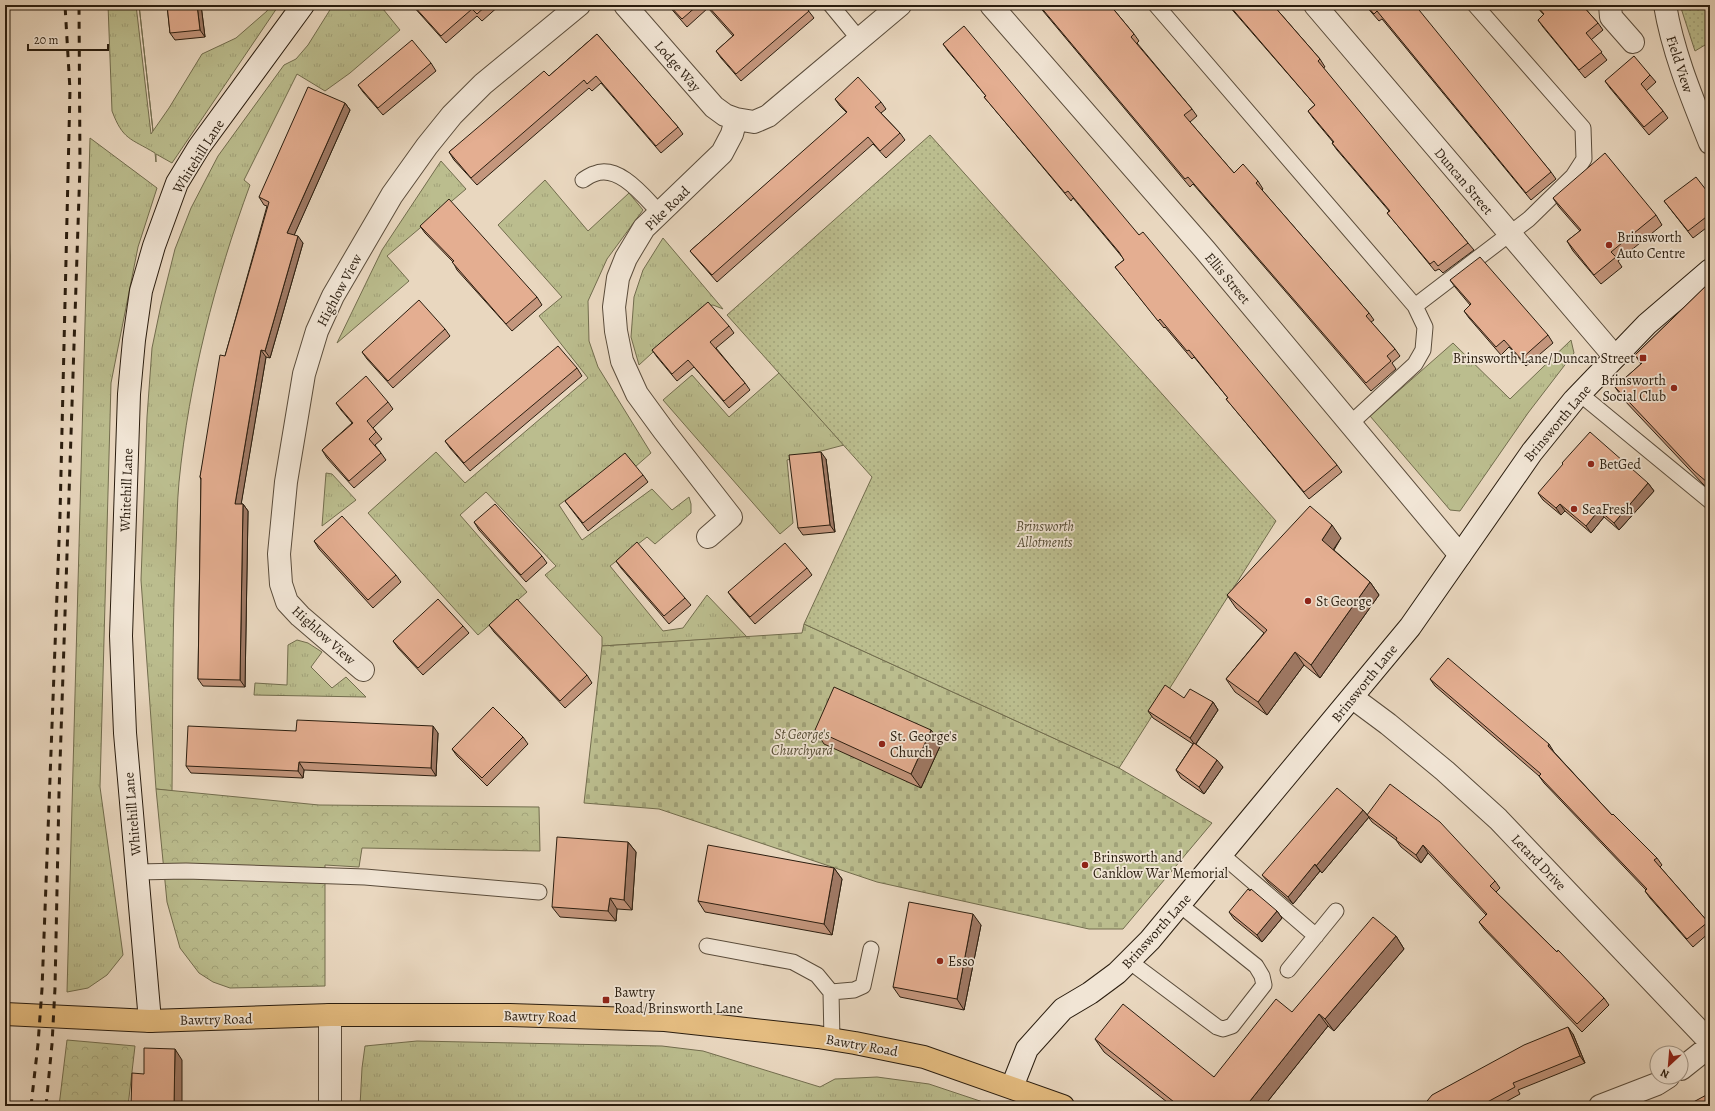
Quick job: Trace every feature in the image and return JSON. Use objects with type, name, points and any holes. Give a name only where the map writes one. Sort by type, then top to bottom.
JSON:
[{"type":"main road","name":"Bawtry Road","points":[[5,1014],[150,1021],[330,1015],[510,1015],[665,1020],[832,1040],[924,1057],[1063,1106]]},
{"type":"street","name":"Whitehill Lane","points":[[150,1021],[125,733],[121,636],[129,394],[134,340],[141,291],[154,246],[177,183],[199,147],[303,5]]},
{"type":"street","name":"Highlow View","points":[[363,670],[300,616],[287,602],[281,584],[278,554],[286,482],[304,374],[318,331],[333,296],[392,195],[427,146],[452,116],[484,84],[579,5]]},
{"type":"street","name":"Lodge Way","points":[[625,5],[714,107],[725,115],[736,119]]},
{"type":"street","points":[[736,119],[754,122],[768,116],[900,5]]},
{"type":"street","name":"Ellis Street","points":[[991,5],[1205,250],[1460,555]]},
{"type":"street","name":"Duncan Street","points":[[1315,5],[1614,357]]},
{"type":"street","points":[[1610,5],[1611,17],[1633,42]]},
{"type":"street","name":"Field View","points":[[1665,5],[1668,26],[1686,83],[1710,143]]},
{"type":"street","name":"Pike Road","points":[[708,537],[731,517],[637,394],[622,361],[616,331],[614,307],[618,278],[626,258],[644,228],[722,154],[732,134],[736,119]]},
{"type":"street","name":"Brinsworth Lane","points":[[1012,1087],[1027,1049],[1063,1009],[1090,994],[1117,973],[1150,940],[1352,698],[1410,627],[1532,452],[1580,394],[1647,324],[1710,270]]},
{"type":"street","name":"Letard Drive","points":[[1352,698],[1388,724],[1445,771],[1498,819],[1710,1042]]},
{"type":"street","points":[[330,1015],[330,1106]]},
{"type":"street","points":[[1689,1063],[1710,1046]]},
{"type":"street","points":[[1600,1106],[1654,1085]]},
{"type":"lane","points":[[831,5],[859,39]]},
{"type":"lane","points":[[1156,5],[1415,306],[1425,327],[1423,350],[1415,364],[1351,423]]},
{"type":"lane","points":[[1415,306],[1529,219],[1573,176],[1584,159],[1583,128],[1474,5]]},
{"type":"lane","points":[[583,180],[595,173],[608,173],[626,179],[660,213]]},
{"type":"lane","points":[[1580,394],[1710,501]]},
{"type":"lane","points":[[1222,855],[1316,936]]},
{"type":"lane","points":[[137,872],[186,871],[365,877],[539,892]]},
{"type":"lane","points":[[1129,961],[1217,1028],[1223,1029],[1232,1026],[1264,984],[1262,976],[1256,966],[1180,904]]},
{"type":"lane","points":[[1288,970],[1336,911]]},
{"type":"lane","points":[[707,946],[793,962],[816,975],[831,992],[832,1040]]},
{"type":"lane","points":[[831,992],[854,990],[863,986],[871,949]]},
{"type":"green space","points":[[108,5],[136,5],[151,134],[169,108],[202,54],[236,38],[267,11],[270,5],[279,5],[172,163],[156,154],[156,162],[155,153],[128,137],[116,121],[112,111]]},
{"type":"green space","points":[[333,5],[387,5],[383,9],[400,30],[350,73],[325,91],[297,74],[244,180],[250,185],[237,221],[205,331],[189,406],[183,444],[178,490],[173,638],[172,791],[156,789],[141,580],[147,417],[152,348],[161,305],[175,249],[191,208],[218,156],[284,65],[296,59],[308,45]]},
{"type":"green space","points":[[1680,5],[1710,5],[1710,42],[1695,51]]},
{"type":"green space","points":[[5,127],[10,256],[5,992]]},
{"type":"green space","name":"Brinsworth Allotments","points":[[930,135],[1276,521],[1119,768],[804,624],[872,477],[727,315]]},
{"type":"green space","points":[[90,138],[157,188],[138,247],[111,383],[100,787],[123,955],[107,975],[88,988],[67,992]]},
{"type":"green space","points":[[441,161],[466,189],[387,256],[409,281],[337,343],[382,250]]},
{"type":"green space","points":[[545,180],[588,231],[629,193],[643,210],[607,259],[588,301],[589,341],[598,367],[651,453],[635,467],[625,455],[559,505],[582,540],[652,489],[672,510],[689,497],[691,513],[655,544],[647,537],[610,566],[663,631],[683,628],[707,595],[747,637],[602,646],[602,637],[545,575],[556,566],[486,492],[460,515],[527,592],[478,635],[368,513],[436,452],[465,483],[588,378],[539,316],[562,297],[498,225]]},
{"type":"green space","points":[[663,238],[723,309],[713,305],[702,307],[639,365],[631,337],[634,297],[643,270]]},
{"type":"green space","points":[[1571,340],[1574,353],[1528,413],[1460,511],[1450,510],[1370,416],[1453,343],[1510,399]]},
{"type":"green space","points":[[779,373],[844,445],[787,460],[793,523],[780,534],[663,400],[692,375],[729,417]]},
{"type":"green space","points":[[326,473],[332,474],[356,500],[322,526]]},
{"type":"green space","name":"St George's Churchyard","points":[[804,624],[1119,768],[1212,823],[1123,929],[1089,929],[877,882],[659,809],[584,803],[602,646],[802,633]]},
{"type":"green space","points":[[297,640],[308,643],[322,652],[311,667],[332,688],[346,677],[366,697],[254,695],[255,683],[287,685],[288,645]]},
{"type":"green space","points":[[156,789],[319,805],[539,807],[540,851],[362,848],[359,867],[325,865],[325,986],[230,988],[213,982],[199,973],[180,948],[167,902]]},
{"type":"green space","points":[[67,1040],[135,1046],[128,1106],[59,1106]]},
{"type":"green space","points":[[417,1041],[662,1046],[703,1051],[820,1087],[835,1079],[877,1077],[929,1084],[995,1106],[360,1106],[365,1046]]},
{"type":"building","points":[[167,5],[197,5],[200,30],[170,33]]},
{"type":"building","points":[[413,5],[487,5],[477,14],[472,9],[441,36]]},
{"type":"building","points":[[669,5],[698,5],[682,19]]},
{"type":"building","points":[[707,5],[804,5],[809,11],[736,74],[716,51],[734,35]]},
{"type":"building","points":[[1039,5],[1110,5],[1134,34],[1131,37],[1192,109],[1184,115],[1234,173],[1243,164],[1258,181],[1256,183],[1369,313],[1366,316],[1395,349],[1387,356],[1391,361],[1366,383],[1188,177],[1185,179]]},
{"type":"building","points":[[1229,5],[1273,5],[1320,59],[1318,61],[1468,243],[1438,266],[1434,261],[1430,264],[1387,213],[1390,211],[1332,143],[1334,142],[1308,111],[1315,105]]},
{"type":"building","points":[[1366,5],[1411,5],[1413,7],[1415,5],[1551,172],[1526,193],[1377,11],[1374,14]]},
{"type":"building","points":[[1536,5],[1582,5],[1598,23],[1586,33],[1602,52],[1579,70],[1538,20],[1544,14]]},
{"type":"building","points":[[964,26],[1139,235],[1143,232],[1337,465],[1304,492],[1226,399],[1228,398],[1189,350],[1187,351],[1160,319],[1158,321],[1115,267],[1124,260],[1119,252],[1068,191],[1065,193],[984,97],[986,96],[943,44]]},
{"type":"building","points":[[597,34],[678,127],[656,146],[596,76],[587,84],[584,80],[471,178],[449,152],[544,71],[549,76]]},
{"type":"building","points":[[412,40],[431,63],[378,108],[358,85]]},
{"type":"building","points":[[1634,56],[1650,75],[1641,84],[1663,111],[1644,127],[1605,81]]},
{"type":"building","points":[[858,77],[881,102],[875,107],[900,133],[880,151],[868,137],[712,275],[690,251],[847,112],[835,99]]},
{"type":"building","points":[[308,87],[345,103],[287,233],[298,236],[265,351],[261,350],[235,504],[243,504],[240,680],[198,679],[200,477],[220,355],[225,356],[269,202],[259,197]]},
{"type":"building","points":[[1605,153],[1656,215],[1611,252],[1616,257],[1594,275],[1567,241],[1581,230],[1553,198]]},
{"type":"building","points":[[1696,177],[1710,195],[1710,214],[1688,231],[1664,201]]},
{"type":"building","points":[[449,199],[537,297],[506,324],[452,262],[454,261],[420,226]]},
{"type":"building","points":[[1480,257],[1548,335],[1521,359],[1504,340],[1496,347],[1464,311],[1471,304],[1450,280]]},
{"type":"building","name":"Brinsworth Social Club","points":[[1710,282],[1710,480],[1707,482],[1694,471],[1615,387],[1642,363],[1635,355]]},
{"type":"building","points":[[419,300],[445,329],[388,381],[362,352]]},
{"type":"building","points":[[708,302],[729,326],[710,342],[745,383],[724,401],[688,360],[672,374],[652,350]]},
{"type":"building","points":[[558,346],[577,368],[464,463],[445,441]]},
{"type":"building","points":[[366,376],[388,402],[367,421],[376,432],[369,439],[381,453],[349,481],[322,450],[353,423],[336,403]]},
{"type":"building","points":[[1590,432],[1648,483],[1614,523],[1599,510],[1586,526],[1560,504],[1556,508],[1538,493]]},
{"type":"building","points":[[821,452],[830,525],[798,528],[789,455]]},
{"type":"building","points":[[625,453],[643,475],[583,523],[565,501]]},
{"type":"building","points":[[495,504],[542,556],[521,575],[474,522]]},
{"type":"building","name":"St George","points":[[1310,506],[1332,525],[1322,540],[1370,582],[1311,665],[1295,652],[1258,702],[1226,679],[1267,630],[1227,595]]},
{"type":"building","points":[[342,516],[396,575],[368,600],[314,541]]},
{"type":"building","points":[[637,542],[685,598],[664,616],[616,561]]},
{"type":"building","points":[[785,543],[807,568],[750,617],[728,592]]},
{"type":"building","points":[[438,599],[463,626],[418,668],[393,641]]},
{"type":"building","points":[[517,599],[587,675],[560,701],[489,625]]},
{"type":"building","points":[[1448,658],[1549,744],[1548,746],[1612,815],[1613,814],[1657,858],[1654,860],[1708,922],[1687,939],[1645,891],[1647,889],[1539,776],[1541,774],[1430,679]]},
{"type":"building","points":[[1165,685],[1184,698],[1190,689],[1213,702],[1190,738],[1148,711]]},
{"type":"building","name":"St. George's Church","points":[[834,687],[931,730],[911,774],[815,730]]},
{"type":"building","points":[[493,707],[523,737],[482,778],[452,749]]},
{"type":"building","points":[[297,720],[433,726],[431,768],[299,762],[298,771],[186,766],[188,726],[296,731]]},
{"type":"building","points":[[1194,743],[1217,760],[1199,787],[1176,770]]},
{"type":"building","points":[[1390,784],[1440,822],[1495,881],[1490,886],[1557,952],[1558,950],[1604,998],[1577,1024],[1479,922],[1487,914],[1423,845],[1416,855],[1367,815]]},
{"type":"building","points":[[1337,788],[1363,810],[1288,897],[1262,875]]},
{"type":"building","points":[[557,837],[628,842],[624,900],[610,898],[608,911],[552,907]]},
{"type":"building","points":[[708,845],[834,868],[824,924],[698,901]]},
{"type":"building","points":[[1248,889],[1250,891],[1251,889],[1277,911],[1257,935],[1229,912]]},
{"type":"building","name":"Esso","points":[[909,902],[973,914],[957,999],[893,987]]},
{"type":"building","points":[[1373,917],[1396,936],[1325,1019],[1319,1014],[1246,1106],[1179,1106],[1095,1039],[1123,1004],[1214,1077],[1276,999],[1292,1012]]},
{"type":"building","points":[[1568,1027],[1580,1056],[1513,1083],[1515,1087],[1480,1106],[1423,1106],[1432,1095],[1524,1045]]},
{"type":"building","points":[[144,1048],[175,1049],[174,1106],[131,1106],[132,1073],[144,1074]]},
{"type":"building","points":[[1710,1093],[1710,1106],[1686,1106]]},
{"type":"railway","points":[[31,1106],[42,989],[60,515],[70,90],[65,5]]},
{"type":"railway","points":[[46,1106],[52,1044],[55,988],[59,793],[80,166],[79,5]]},
{"type":"place","name":"Brinsworth Auto Centre","points":[[1609,245]]},
{"type":"place","name":"Brinsworth Lane/Duncan Street","points":[[1643,358]]},
{"type":"place","name":"Brinsworth Social Club","points":[[1674,388]]},
{"type":"place","name":"BetGed","points":[[1591,464]]},
{"type":"place","name":"SeaFresh","points":[[1574,509]]},
{"type":"place","name":"St George","points":[[1308,601]]},
{"type":"place","name":"St. George's Church","points":[[882,744]]},
{"type":"place","name":"Brinsworth and Canklow War Memorial","points":[[1085,865]]},
{"type":"place","name":"Esso","points":[[940,961]]},
{"type":"place","name":"Bawtry Road/Brinsworth Lane","points":[[606,1000]]}]
